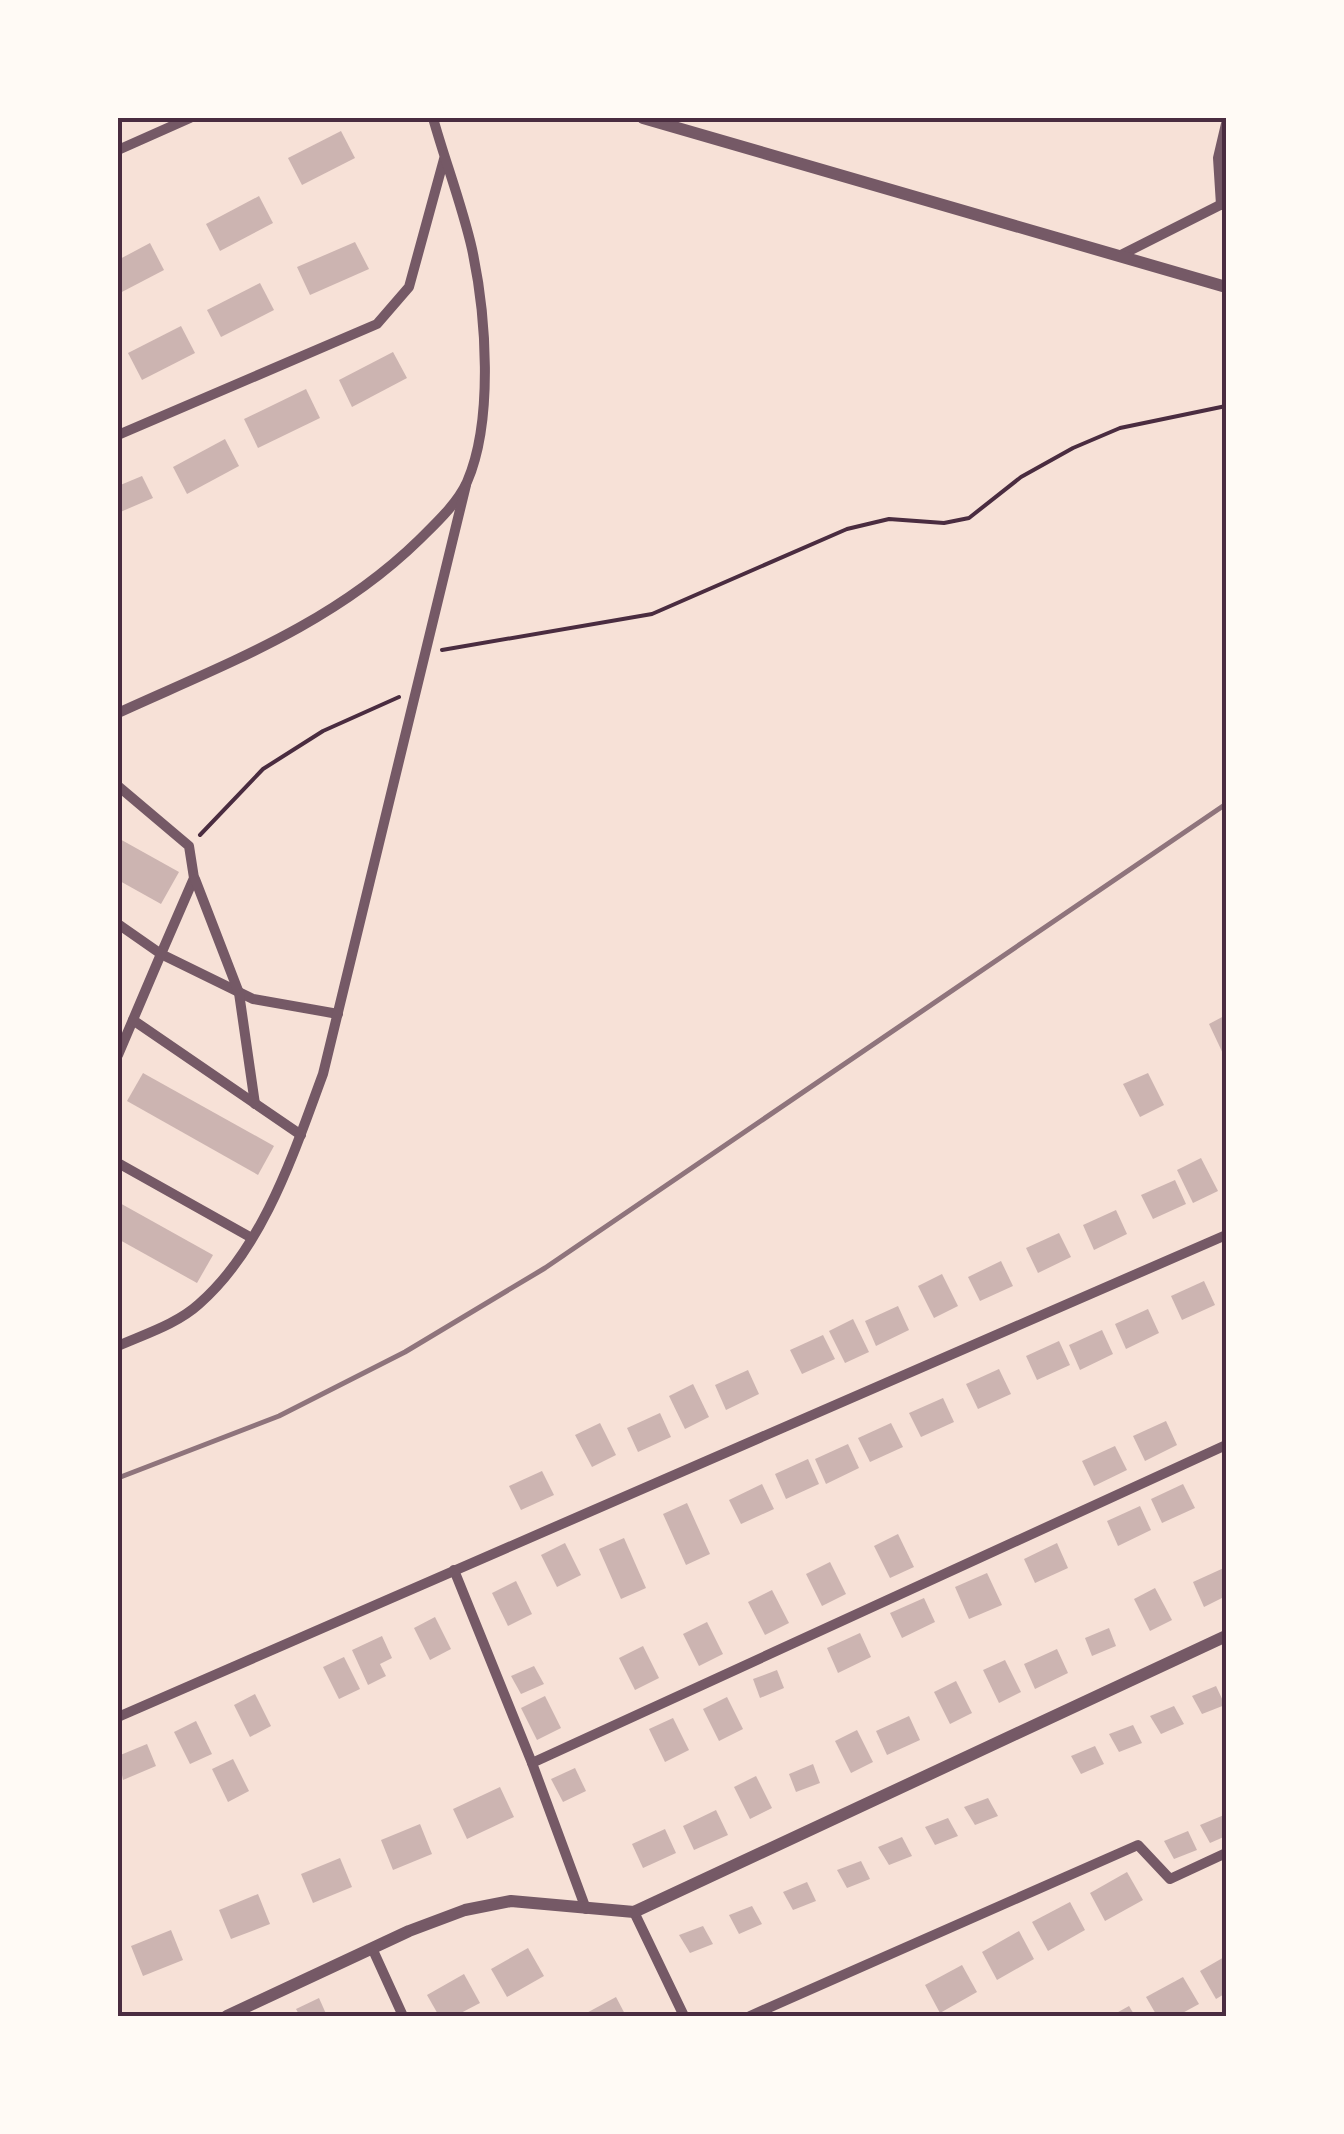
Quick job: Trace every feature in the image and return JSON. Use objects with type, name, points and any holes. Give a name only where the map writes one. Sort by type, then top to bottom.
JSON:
[{"type":"street","points":[[118,150],[190,118]]},
{"type":"street","points":[[118,1346],[166,1325],[199,1304],[238,1260],[301,1135],[323,1074],[479,443],[484,346],[472,250],[433,118]]},
{"type":"street","points":[[644,118],[1226,288]]},
{"type":"street","points":[[1118,256],[1224,203],[1226,124]]},
{"type":"street","points":[[118,435],[378,324],[409,287],[444,158]]},
{"type":"street","points":[[118,713],[310,625],[386,573],[439,520],[466,485]]},
{"type":"street","points":[[118,786],[190,846],[194,878],[239,994],[255,1104]]},
{"type":"street","points":[[118,1055],[194,878]]},
{"type":"street","points":[[118,924],[161,954],[239,994],[338,1014]]},
{"type":"street","points":[[133,1020],[301,1135]]},
{"type":"street","points":[[118,1164],[250,1237]]},
{"type":"street","points":[[118,1718],[1226,1235]]},
{"type":"street","points":[[532,1762],[1226,1445]]},
{"type":"street","points":[[454,1570],[532,1762],[586,1910]]},
{"type":"street","points":[[227,2016],[372,1948],[465,1910],[511,1901],[634,1912],[1226,1636]]},
{"type":"street","points":[[750,2016],[1138,1845],[1170,1880],[1226,1854]]},
{"type":"street","points":[[634,1912],[684,2016]]},
{"type":"street","points":[[372,1948],[402,2016]]},
{"type":"path","points":[[425,653],[528,631],[652,614],[847,529],[889,519],[944,523],[969,518],[1020,477],[1073,448],[1120,428],[1226,406]]},
{"type":"path","points":[[190,846],[264,769],[324,731],[416,688]]},
{"type":"building","points":[[341,131],[355,158],[302,185],[288,158]]},
{"type":"building","points":[[259,196],[273,223],[220,251],[206,224]]},
{"type":"building","points":[[355,242],[369,269],[310,295],[297,267]]},
{"type":"building","points":[[150,243],[164,270],[118,294],[118,260]]},
{"type":"building","points":[[260,283],[274,310],[221,337],[207,310]]},
{"type":"building","points":[[181,326],[195,353],[142,380],[128,353]]},
{"type":"building","points":[[393,352],[407,378],[352,407],[339,380]]},
{"type":"building","points":[[306,389],[320,418],[258,448],[244,419]]},
{"type":"building","points":[[225,439],[239,466],[187,494],[173,467]]},
{"type":"building","points":[[142,476],[153,498],[118,513],[118,486]]},
{"type":"building","points":[[118,838],[179,872],[161,904],[118,880]]},
{"type":"building","points":[[1226,1015],[1226,1060],[1209,1024]]},
{"type":"building","points":[[143,1073],[274,1146],[258,1175],[127,1101]]},
{"type":"building","points":[[1148,1073],[1164,1105],[1140,1117],[1123,1084]]},
{"type":"building","points":[[1201,1158],[1218,1191],[1193,1203],[1177,1170]]},
{"type":"building","points":[[1175,1180],[1186,1204],[1153,1219],[1141,1195]]},
{"type":"building","points":[[118,1202],[213,1255],[197,1283],[118,1239]]},
{"type":"building","points":[[1116,1210],[1127,1234],[1094,1250],[1083,1225]]},
{"type":"building","points":[[1059,1233],[1071,1257],[1038,1273],[1026,1248]]},
{"type":"building","points":[[1001,1261],[1013,1286],[980,1301],[968,1277]]},
{"type":"building","points":[[942,1274],[958,1306],[934,1318],[918,1286]]},
{"type":"building","points":[[1204,1281],[1215,1305],[1182,1320],[1171,1296]]},
{"type":"building","points":[[898,1306],[909,1330],[876,1346],[865,1321]]},
{"type":"building","points":[[1148,1309],[1159,1333],[1126,1349],[1115,1324]]},
{"type":"building","points":[[853,1319],[869,1352],[845,1363],[829,1331]]},
{"type":"building","points":[[1102,1330],[1113,1354],[1080,1370],[1069,1345]]},
{"type":"building","points":[[823,1335],[835,1359],[802,1374],[790,1350]]},
{"type":"building","points":[[1059,1341],[1070,1365],[1037,1380],[1026,1356]]},
{"type":"building","points":[[999,1369],[1011,1394],[978,1409],[966,1384]]},
{"type":"building","points":[[748,1370],[759,1394],[726,1410],[715,1385]]},
{"type":"building","points":[[693,1384],[709,1417],[685,1429],[669,1396]]},
{"type":"building","points":[[943,1398],[954,1422],[921,1437],[909,1413]]},
{"type":"building","points":[[660,1413],[671,1437],[638,1452],[627,1428]]},
{"type":"building","points":[[1166,1421],[1177,1445],[1145,1461],[1133,1436]]},
{"type":"building","points":[[600,1423],[616,1455],[592,1467],[575,1435]]},
{"type":"building","points":[[891,1423],[903,1447],[870,1462],[858,1438]]},
{"type":"building","points":[[848,1444],[859,1468],[826,1484],[815,1459]]},
{"type":"building","points":[[1115,1446],[1127,1470],[1094,1486],[1082,1461]]},
{"type":"building","points":[[808,1459],[819,1484],[786,1499],[775,1474]]},
{"type":"building","points":[[542,1471],[554,1495],[521,1510],[509,1486]]},
{"type":"building","points":[[762,1484],[774,1509],[741,1524],[729,1500]]},
{"type":"building","points":[[1183,1484],[1195,1508],[1162,1523],[1151,1499]]},
{"type":"building","points":[[687,1503],[710,1554],[686,1565],[663,1514]]},
{"type":"building","points":[[1140,1506],[1151,1530],[1118,1546],[1107,1521]]},
{"type":"building","points":[[898,1534],[914,1567],[890,1578],[874,1546]]},
{"type":"building","points":[[624,1538],[646,1588],[621,1599],[599,1549]]},
{"type":"building","points":[[565,1543],[581,1575],[557,1587],[541,1555]]},
{"type":"building","points":[[1057,1543],[1068,1568],[1035,1583],[1024,1559]]},
{"type":"building","points":[[830,1562],[846,1594],[822,1606],[806,1574]]},
{"type":"building","points":[[1226,1567],[1226,1596],[1204,1607],[1193,1582]]},
{"type":"building","points":[[987,1573],[1002,1605],[969,1619],[955,1587]]},
{"type":"building","points":[[516,1581],[532,1614],[508,1626],[492,1593]]},
{"type":"building","points":[[1155,1588],[1172,1620],[1150,1631],[1134,1599]]},
{"type":"building","points":[[772,1590],[789,1623],[765,1635],[748,1602]]},
{"type":"building","points":[[924,1598],[935,1622],[902,1638],[890,1613]]},
{"type":"building","points":[[435,1617],[451,1649],[430,1660],[414,1628]]},
{"type":"building","points":[[707,1622],[723,1654],[699,1666],[683,1634]]},
{"type":"building","points":[[1109,1628],[1116,1646],[1092,1656],[1085,1638]]},
{"type":"building","points":[[860,1633],[871,1657],[838,1673],[827,1648]]},
{"type":"building","points":[[382,1636],[392,1658],[380,1664],[386,1676],[368,1685],[352,1650]]},
{"type":"building","points":[[643,1646],[659,1678],[635,1690],[619,1658]]},
{"type":"building","points":[[1057,1649],[1068,1673],[1035,1689],[1024,1664]]},
{"type":"building","points":[[344,1657],[360,1689],[339,1699],[323,1667]]},
{"type":"building","points":[[1005,1660],[1021,1692],[999,1703],[983,1670]]},
{"type":"building","points":[[534,1666],[544,1684],[521,1694],[511,1676]]},
{"type":"building","points":[[777,1670],[784,1688],[760,1698],[753,1679]]},
{"type":"building","points":[[956,1681],[972,1713],[950,1724],[934,1692]]},
{"type":"building","points":[[1216,1686],[1225,1705],[1202,1714],[1192,1696]]},
{"type":"building","points":[[255,1694],[271,1726],[250,1737],[234,1705]]},
{"type":"building","points":[[545,1696],[561,1728],[537,1740],[521,1708]]},
{"type":"building","points":[[727,1697],[743,1729],[719,1741],[703,1709]]},
{"type":"building","points":[[1174,1706],[1184,1724],[1161,1734],[1150,1716]]},
{"type":"building","points":[[909,1716],[920,1740],[887,1755],[876,1731]]},
{"type":"building","points":[[673,1718],[689,1750],[665,1762],[649,1729]]},
{"type":"building","points":[[196,1721],[212,1754],[190,1764],[174,1732]]},
{"type":"building","points":[[1133,1725],[1142,1743],[1119,1752],[1109,1734]]},
{"type":"building","points":[[857,1730],[873,1762],[851,1773],[835,1741]]},
{"type":"building","points":[[147,1744],[156,1766],[123,1780],[118,1756]]},
{"type":"building","points":[[1095,1746],[1104,1764],[1081,1774],[1071,1756]]},
{"type":"building","points":[[233,1759],[249,1791],[228,1802],[212,1769]]},
{"type":"building","points":[[813,1764],[820,1783],[796,1792],[789,1774]]},
{"type":"building","points":[[575,1768],[586,1791],[563,1802],[551,1779]]},
{"type":"building","points":[[756,1776],[772,1808],[750,1819],[734,1787]]},
{"type":"building","points":[[500,1787],[514,1817],[467,1839],[453,1809]]},
{"type":"building","points":[[988,1798],[998,1816],[975,1825],[964,1807]]},
{"type":"building","points":[[716,1810],[728,1835],[694,1850],[683,1826]]},
{"type":"building","points":[[1224,1815],[1226,1836],[1210,1843],[1200,1825]]},
{"type":"building","points":[[948,1818],[958,1836],[935,1845],[925,1827]]},
{"type":"building","points":[[420,1824],[432,1854],[393,1870],[381,1840]]},
{"type":"building","points":[[665,1829],[676,1853],[643,1868],[632,1844]]},
{"type":"building","points":[[1188,1831],[1197,1850],[1174,1859],[1164,1841]]},
{"type":"building","points":[[902,1837],[912,1856],[889,1865],[878,1847]]},
{"type":"building","points":[[340,1858],[352,1887],[313,1903],[301,1874]]},
{"type":"building","points":[[861,1861],[870,1879],[847,1888],[837,1870]]},
{"type":"building","points":[[1127,1872],[1143,1900],[1105,1921],[1090,1893]]},
{"type":"building","points":[[807,1882],[816,1901],[793,1910],[783,1892]]},
{"type":"building","points":[[258,1894],[270,1924],[231,1939],[219,1910]]},
{"type":"building","points":[[1070,1902],[1085,1930],[1048,1951],[1032,1922]]},
{"type":"building","points":[[752,1906],[762,1924],[739,1934],[729,1915]]},
{"type":"building","points":[[703,1926],[713,1944],[690,1953],[679,1935]]},
{"type":"building","points":[[171,1930],[183,1960],[143,1976],[131,1946]]},
{"type":"building","points":[[1019,1931],[1034,1959],[997,1980],[982,1952]]},
{"type":"building","points":[[528,1948],[544,1976],[507,1997],[491,1969]]},
{"type":"building","points":[[1226,1956],[1226,1993],[1216,1999],[1200,1971]]},
{"type":"building","points":[[962,1965],[977,1992],[940,2013],[925,1985]]},
{"type":"building","points":[[464,1974],[480,2003],[455,2016],[439,2016],[427,1995]]},
{"type":"building","points":[[1183,1977],[1199,2004],[1177,2016],[1157,2016],[1146,1997]]},
{"type":"building","points":[[616,1997],[626,2016],[581,2016]]},
{"type":"building","points":[[319,1998],[327,2016],[300,2016],[296,2009]]},
{"type":"building","points":[[1129,2006],[1135,2016],[1111,2016]]},
{"type":"railway","points":[[118,1478],[279,1416],[405,1352],[545,1268],[1226,804]]}]
